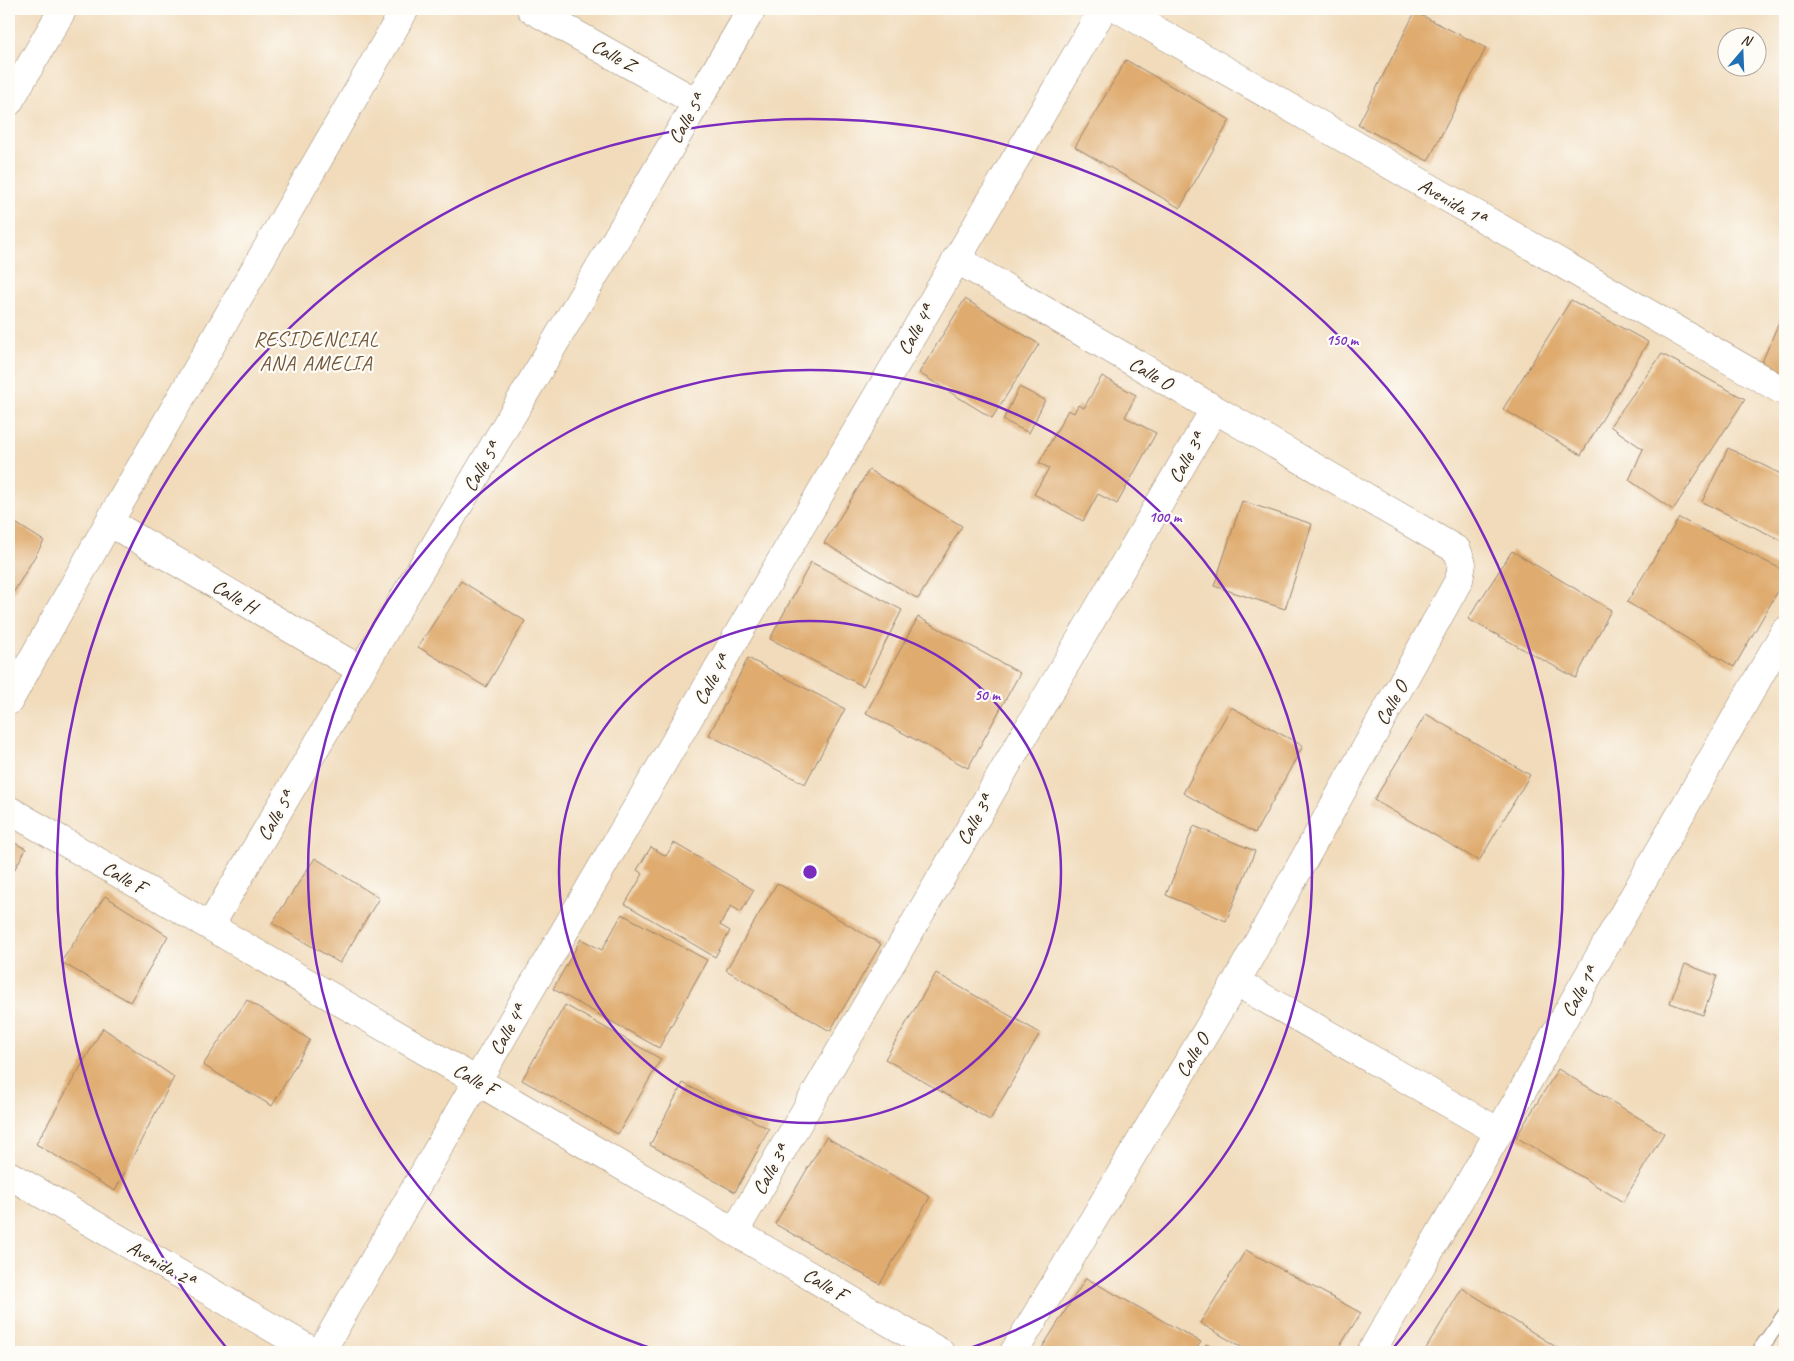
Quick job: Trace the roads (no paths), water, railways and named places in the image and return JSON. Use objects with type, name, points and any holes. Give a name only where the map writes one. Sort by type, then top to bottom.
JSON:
[{"type":"street","points":[[9,102],[63,9]]},
{"type":"street","points":[[9,701],[109,522],[405,9]]},
{"type":"street","name":"Calle Z","points":[[532,9],[696,102]]},
{"type":"street","name":"Calle 5ª","points":[[210,926],[752,9]]},
{"type":"street","name":"Calle 4ª","points":[[321,1352],[1102,9]]},
{"type":"street","name":"Avenida 1ª","points":[[1119,9],[1785,392]]},
{"type":"street","name":"Calle O","points":[[956,259],[1457,550],[1462,564],[1459,580],[1236,982],[1014,1352]]},
{"type":"street","name":"Calle 3ª","points":[[735,1231],[1214,410]]},
{"type":"street","name":"Calle H","points":[[109,522],[361,670]]},
{"type":"street","name":"Calle 1ª","points":[[1371,1352],[1785,631]]},
{"type":"street","name":"Calle F","points":[[9,810],[478,1081],[940,1352]]},
{"type":"street","points":[[1236,982],[1499,1132]]},
{"type":"street","name":"Avenida 2ª","points":[[9,1175],[314,1352]]},
{"type":"lane","points":[[1761,1348],[1785,1314]]},
{"type":"district","name":"RESIDENCIAL ANA AMELIA","points":[[316,351]]}]
